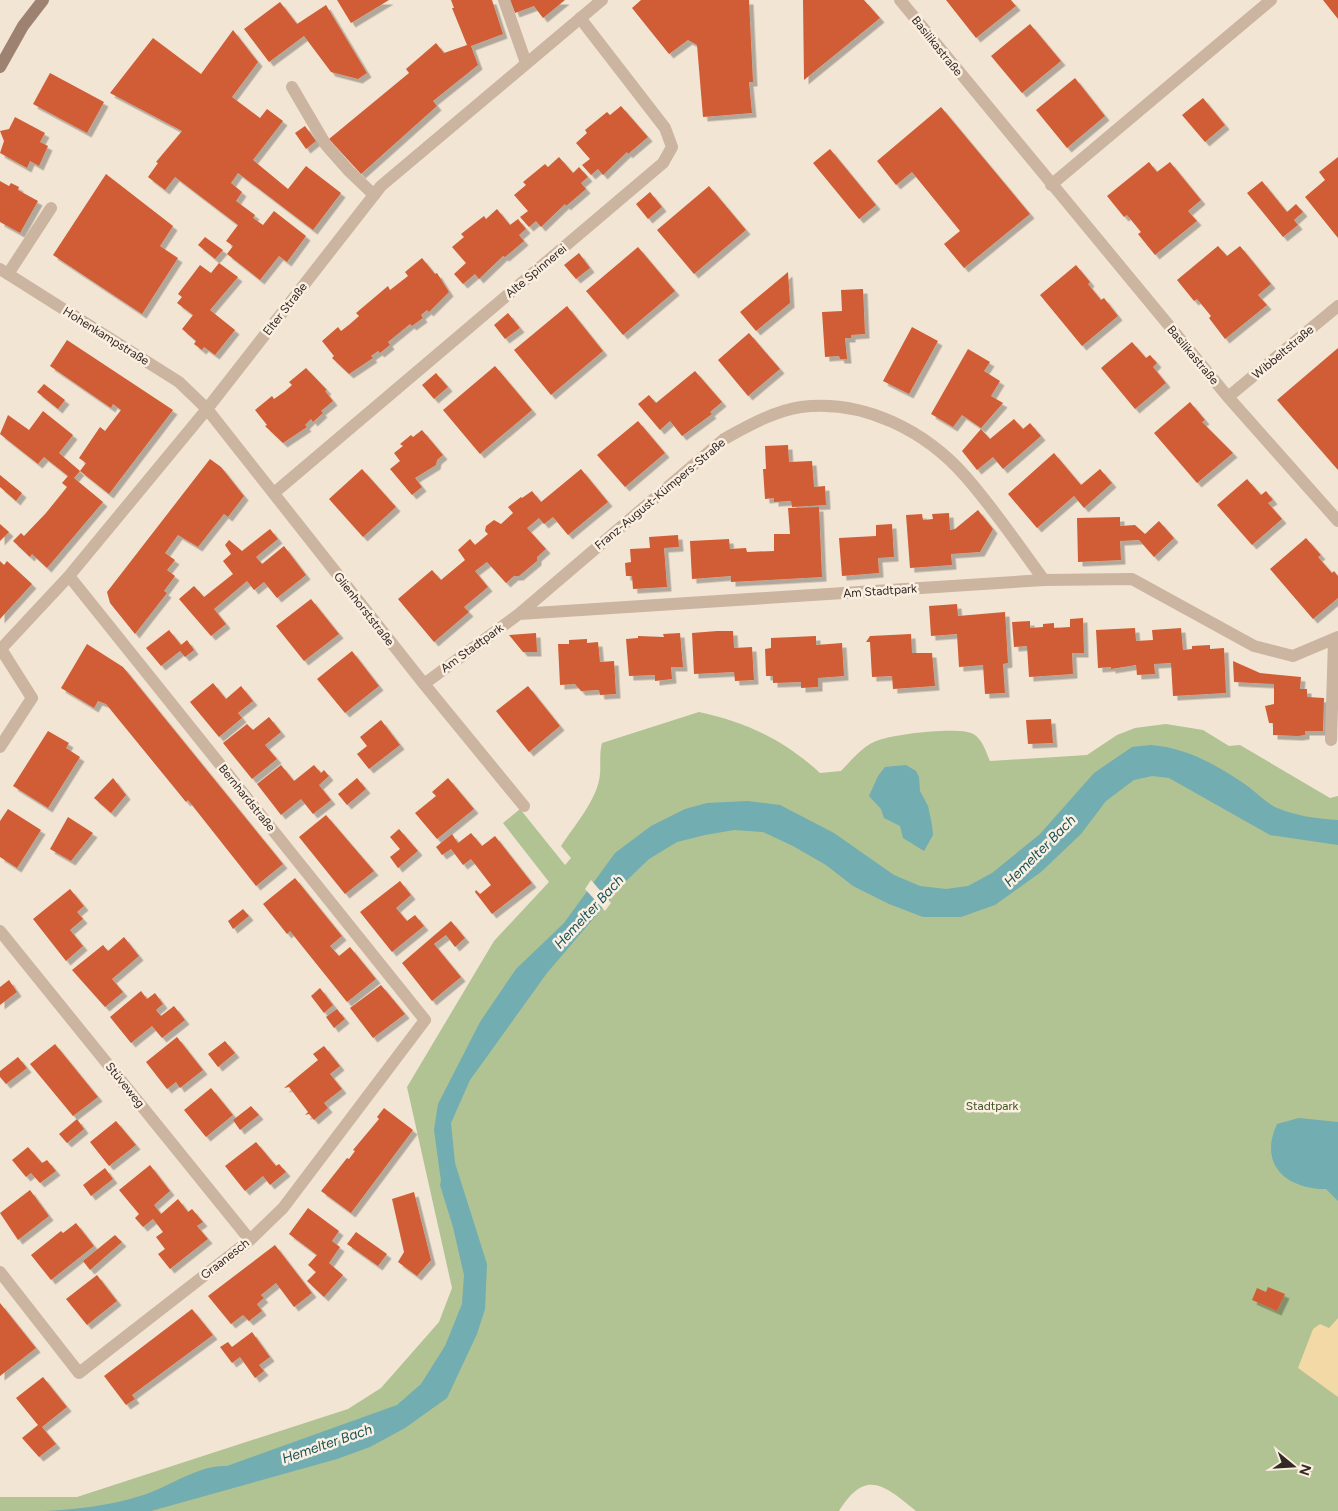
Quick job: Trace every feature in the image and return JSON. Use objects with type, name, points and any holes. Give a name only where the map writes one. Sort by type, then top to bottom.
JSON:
[{"type":"main road","points":[[0,67],[23,26],[43,0]]},
{"type":"street","points":[[504,0],[526,64]]},
{"type":"street","name":"Elter Straße","points":[[1,650],[69,576],[207,409],[381,186],[602,0]]},
{"type":"street","name":"Basilikastraße","points":[[900,0],[1228,397],[1338,521]]},
{"type":"street","points":[[1051,185],[1271,0]]},
{"type":"street","name":"Alte Spinnerei","points":[[274,494],[663,163],[672,147],[666,128],[580,18]]},
{"type":"street","points":[[292,87],[326,145],[374,195]]},
{"type":"street","points":[[4,271],[51,208]]},
{"type":"street","name":"Hohenkampstraße","points":[[4,271],[179,382],[207,409]]},
{"type":"street","name":"Wibbeltstraße","points":[[1228,397],[1338,306]]},
{"type":"street","name":"Franz-August-Kümpers-Straße","points":[[519,614],[724,439],[755,422],[801,407],[848,408],[894,421],[937,448],[966,476],[1044,580]]},
{"type":"street","name":"Glienhorststraße","points":[[207,409],[424,684],[524,806]]},
{"type":"street","name":"Bernhardstraße","points":[[69,576],[425,1020]]},
{"type":"street","name":"Am Stadtpark","points":[[424,684],[519,614],[1044,580],[1132,579],[1254,646],[1292,656],[1336,639]]},
{"type":"street","points":[[1332,740],[1336,639]]},
{"type":"street","points":[[0,747],[32,698],[1,650]]},
{"type":"street","name":"Stüveweg","points":[[0,931],[250,1240]]},
{"type":"street","name":"Graanesch","points":[[0,1272],[79,1373],[250,1240],[283,1208],[425,1020]]},
{"type":"green space","name":"Stadtpark","points":[[699,712],[733,721],[764,734],[793,751],[820,773],[841,771],[858,753],[873,742],[911,734],[940,731],[971,733],[981,741],[990,761],[1087,755],[1117,735],[1135,728],[1166,724],[1203,730],[1229,746],[1240,745],[1330,798],[1338,796],[1338,1511],[916,1511],[885,1488],[867,1485],[858,1489],[839,1511],[0,1511],[0,1497],[77,1497],[348,1409],[381,1388],[439,1322],[452,1288],[407,1087],[494,941],[549,882],[503,823],[520,809],[565,865],[571,858],[561,846],[585,812],[595,793],[600,774],[602,743]]},
{"type":"sand","points":[[1338,1318],[1338,1397],[1298,1368],[1313,1329],[1320,1324],[1329,1328]]},
{"type":"water","name":"Hemelter Bach","points":[[1151,745],[1177,750],[1213,764],[1277,808],[1307,817],[1338,820],[1338,845],[1270,835],[1169,778],[1152,776],[1134,780],[1106,801],[1081,834],[1041,872],[995,905],[961,917],[923,917],[889,904],[853,886],[826,865],[793,846],[763,832],[734,830],[677,842],[649,859],[622,885],[547,973],[470,1080],[451,1123],[455,1163],[487,1264],[485,1309],[477,1334],[447,1398],[405,1428],[370,1447],[337,1459],[151,1511],[46,1511],[105,1505],[151,1492],[204,1469],[227,1466],[397,1405],[421,1384],[445,1346],[462,1304],[464,1275],[453,1227],[440,1185],[434,1130],[438,1104],[480,1022],[516,969],[564,923],[615,853],[651,826],[685,809],[707,803],[747,801],[780,805],[834,833],[894,875],[920,886],[946,889],[968,886],[992,873],[1040,834],[1094,773],[1132,747]]},
{"type":"water","points":[[906,765],[916,771],[919,777],[920,791],[928,806],[932,825],[933,835],[924,851],[903,838],[900,826],[884,818],[881,809],[869,796],[878,776],[885,767]]},
{"type":"water","points":[[1299,1118],[1338,1122],[1338,1201],[1326,1189],[1299,1185],[1288,1179],[1274,1163],[1271,1151],[1272,1139],[1277,1124]]},
{"type":"pier","points":[[591,880],[611,903],[605,911],[585,889]]},
{"type":"building","points":[[337,0],[389,0],[351,23]]},
{"type":"building","points":[[451,0],[492,0],[503,34],[471,46],[478,65],[433,101],[437,106],[361,174],[329,139],[409,73],[406,69],[436,43],[444,53],[467,45],[452,8],[454,8]]},
{"type":"building","points":[[510,0],[565,0],[543,18],[534,6],[515,13]]},
{"type":"building","points":[[641,0],[749,0],[753,82],[749,82],[752,113],[703,117],[697,45],[688,40],[669,54],[632,8]]},
{"type":"building","points":[[803,0],[864,0],[880,18],[804,80]]},
{"type":"building","points":[[946,0],[1011,0],[1016,6],[976,38]]},
{"type":"building","points":[[1323,0],[1338,0],[1338,19]]},
{"type":"building","points":[[280,2],[297,24],[326,5],[367,73],[358,79],[331,72],[304,36],[269,62],[244,29]]},
{"type":"building","points":[[1030,24],[1061,61],[1022,93],[991,56]]},
{"type":"building","points":[[233,30],[258,62],[232,97],[260,118],[267,109],[283,121],[253,160],[288,189],[306,166],[341,193],[313,230],[238,173],[231,183],[242,192],[236,201],[255,215],[253,218],[263,225],[274,211],[306,236],[287,262],[279,256],[260,280],[227,254],[233,246],[226,241],[238,225],[175,177],[165,190],[148,177],[158,163],[156,162],[182,131],[110,93],[153,38],[201,74]]},
{"type":"building","points":[[50,73],[104,102],[87,133],[33,104]]},
{"type":"building","points":[[1075,78],[1105,116],[1067,148],[1036,110]]},
{"type":"building","points":[[1203,98],[1225,125],[1205,142],[1182,115]]},
{"type":"building","points":[[621,106],[648,137],[628,154],[627,152],[603,175],[598,169],[591,175],[582,165],[590,159],[576,143],[587,133],[585,130],[607,112],[610,115]]},
{"type":"building","points":[[941,107],[1030,214],[964,268],[944,244],[960,231],[912,172],[896,185],[877,161]]},
{"type":"building","points":[[15,117],[45,133],[40,142],[48,146],[39,166],[30,161],[27,168],[0,153],[4,141],[0,131],[9,129]]},
{"type":"building","points":[[305,126],[316,141],[306,149],[295,133]]},
{"type":"building","points":[[830,149],[876,205],[859,219],[813,163]]},
{"type":"building","points":[[559,157],[573,173],[579,167],[588,177],[581,183],[586,189],[566,206],[565,204],[541,227],[536,221],[529,227],[520,217],[528,211],[514,195],[526,185],[523,182],[545,164],[548,167]]},
{"type":"building","points":[[1338,157],[1338,238],[1305,197],[1325,180],[1319,172]]},
{"type":"building","points":[[1149,162],[1157,172],[1170,162],[1201,200],[1188,211],[1197,221],[1155,255],[1138,234],[1141,232],[1127,215],[1124,217],[1107,196]]},
{"type":"building","points":[[106,174],[173,226],[160,246],[178,258],[142,314],[53,255]]},
{"type":"building","points":[[0,181],[9,186],[11,183],[19,187],[18,190],[38,201],[20,233],[0,222]]},
{"type":"building","points":[[1262,181],[1287,212],[1296,204],[1303,212],[1294,220],[1298,225],[1283,237],[1247,193]]},
{"type":"building","points":[[709,186],[746,230],[694,274],[657,230]]},
{"type":"building","points":[[650,192],[662,207],[648,219],[636,204]]},
{"type":"building","points":[[497,209],[510,225],[518,219],[526,229],[519,235],[524,241],[505,257],[503,256],[479,279],[475,274],[463,284],[454,274],[466,263],[452,247],[464,237],[461,234],[484,216],[486,219]]},
{"type":"building","points":[[205,237],[223,250],[215,259],[198,245]]},
{"type":"building","points":[[1218,246],[1227,256],[1240,246],[1271,284],[1258,295],[1267,305],[1225,339],[1209,318],[1211,316],[1197,299],[1194,301],[1177,280]]},
{"type":"building","points":[[638,247],[675,291],[623,335],[586,291]]},
{"type":"building","points":[[579,253],[590,268],[576,279],[564,265]]},
{"type":"building","points":[[422,258],[435,274],[437,273],[449,292],[429,312],[427,310],[421,315],[423,318],[412,326],[410,324],[388,342],[390,345],[380,353],[378,351],[371,356],[373,358],[349,374],[332,358],[334,356],[322,341],[338,327],[341,331],[350,324],[359,316],[356,313],[388,286],[390,290],[408,276],[405,272]]},
{"type":"building","points":[[219,263],[238,277],[210,310],[235,330],[215,355],[204,347],[202,350],[194,344],[196,341],[182,329],[193,315],[177,303],[182,297],[178,294],[200,265],[211,273]]},
{"type":"building","points":[[1076,265],[1090,282],[1088,284],[1101,300],[1104,298],[1118,316],[1082,346],[1040,295]]},
{"type":"building","points":[[788,272],[790,303],[756,331],[740,312]]},
{"type":"building","points":[[863,289],[865,334],[851,335],[851,338],[845,338],[847,359],[840,359],[839,356],[825,357],[822,312],[842,311],[841,290]]},
{"type":"building","points":[[567,306],[603,351],[551,395],[514,350]]},
{"type":"building","points":[[508,313],[520,328],[505,339],[494,325]]},
{"type":"building","points":[[912,327],[938,341],[909,394],[883,381]]},
{"type":"building","points":[[749,333],[780,369],[748,396],[718,360]]},
{"type":"building","points":[[67,340],[173,410],[109,494],[80,471],[86,463],[79,458],[100,427],[105,431],[121,410],[113,404],[111,408],[50,366]]},
{"type":"building","points":[[1132,342],[1146,358],[1150,355],[1157,363],[1153,367],[1166,383],[1135,409],[1101,368]]},
{"type":"building","points":[[1338,348],[1338,470],[1277,400]]},
{"type":"building","points":[[968,349],[990,362],[984,371],[1000,381],[991,396],[1003,403],[981,428],[962,415],[953,427],[931,414]]},
{"type":"building","points":[[495,366],[532,410],[480,454],[443,410]]},
{"type":"building","points":[[306,368],[327,390],[325,391],[333,401],[321,411],[323,413],[313,422],[311,419],[305,425],[307,427],[283,443],[265,426],[267,425],[255,410],[272,396],[274,399],[284,392],[292,385],[289,382]]},
{"type":"building","points":[[695,371],[722,402],[710,412],[712,414],[682,436],[670,421],[660,430],[638,404],[649,395],[656,403]]},
{"type":"building","points":[[436,373],[448,387],[434,399],[422,385]]},
{"type":"building","points":[[44,384],[65,400],[58,409],[37,392]]},
{"type":"building","points":[[1190,402],[1205,420],[1202,422],[1233,453],[1197,483],[1154,433]]},
{"type":"building","points":[[43,411],[73,435],[59,453],[80,471],[74,478],[103,502],[47,568],[32,554],[30,557],[13,541],[21,533],[24,536],[46,513],[67,487],[62,483],[68,476],[44,457],[38,464],[0,434],[8,415],[29,430]]},
{"type":"building","points":[[1014,419],[1023,429],[1030,423],[1041,436],[1003,469],[993,457],[977,470],[962,451],[981,429],[990,439]]},
{"type":"building","points":[[638,421],[665,453],[625,487],[597,455]]},
{"type":"building","points":[[422,430],[443,455],[437,460],[436,465],[415,478],[422,487],[412,495],[390,469],[400,461],[394,453],[403,446],[400,444],[411,435],[413,437]]},
{"type":"building","points":[[788,445],[789,462],[812,461],[814,487],[825,486],[826,505],[792,507],[791,501],[774,502],[774,498],[765,499],[763,469],[766,469],[765,446]]},
{"type":"building","points":[[1054,453],[1081,485],[1100,469],[1112,483],[1084,508],[1074,496],[1037,528],[1008,494]]},
{"type":"building","points":[[210,459],[221,467],[244,496],[228,517],[224,514],[198,547],[178,535],[165,553],[175,560],[167,570],[175,576],[164,591],[167,593],[135,634],[110,603],[107,592]]},
{"type":"building","points":[[362,469],[396,507],[363,537],[329,499]]},
{"type":"building","points":[[581,469],[608,502],[568,535],[553,517],[544,524],[539,518],[527,528],[546,549],[537,557],[537,561],[519,576],[514,576],[506,583],[487,562],[475,571],[488,587],[464,607],[469,612],[434,642],[398,599],[432,570],[441,580],[465,560],[458,550],[470,539],[475,545],[488,534],[485,531],[486,526],[494,520],[501,524],[513,513],[508,507],[521,497],[532,491],[541,502]]},
{"type":"building","points":[[0,475],[22,493],[16,501],[0,487]]},
{"type":"building","points":[[1247,479],[1261,495],[1266,491],[1273,500],[1268,503],[1282,519],[1252,545],[1217,505]]},
{"type":"building","points":[[819,507],[822,577],[731,582],[731,576],[692,579],[690,541],[729,539],[730,549],[746,548],[747,552],[774,551],[774,534],[790,534],[788,508]]},
{"type":"building","points":[[978,510],[993,529],[980,552],[951,554],[952,565],[910,568],[906,515],[922,514],[923,520],[933,519],[932,514],[949,513],[950,530],[955,529]]},
{"type":"building","points":[[1120,517],[1120,526],[1135,525],[1145,534],[1159,521],[1174,538],[1154,557],[1139,540],[1120,541],[1121,560],[1078,562],[1077,518]]},
{"type":"building","points":[[0,524],[9,532],[0,541]]},
{"type":"building","points":[[892,524],[894,557],[878,558],[879,573],[842,576],[839,538],[876,536],[876,525]]},
{"type":"building","points":[[270,529],[278,539],[256,557],[262,564],[284,546],[306,575],[277,598],[264,582],[254,590],[247,581],[214,609],[226,624],[211,636],[179,599],[194,586],[204,597],[233,574],[223,561],[231,554],[225,545],[229,540],[242,551]]},
{"type":"building","points":[[678,535],[679,547],[664,548],[667,587],[633,589],[632,576],[626,576],[625,563],[631,562],[630,549],[650,548],[649,537]]},
{"type":"building","points":[[1306,538],[1321,555],[1318,557],[1332,573],[1334,571],[1338,576],[1338,598],[1313,619],[1270,569]]},
{"type":"building","points":[[0,561],[4,565],[7,561],[32,584],[0,619]]},
{"type":"building","points":[[311,599],[339,634],[304,661],[276,626]]},
{"type":"building","points":[[957,604],[958,616],[1005,612],[1008,663],[1003,664],[1005,693],[985,694],[983,665],[959,667],[957,634],[931,636],[929,606]]},
{"type":"building","points":[[1083,618],[1084,653],[1072,653],[1073,674],[1029,677],[1027,646],[1014,647],[1012,622],[1030,621],[1030,628],[1043,627],[1043,624],[1054,623],[1054,628],[1070,627],[1070,619]]},
{"type":"building","points":[[1135,628],[1136,641],[1153,640],[1152,630],[1181,628],[1183,650],[1192,649],[1192,646],[1210,645],[1210,649],[1224,648],[1226,693],[1173,696],[1171,663],[1154,664],[1155,674],[1137,675],[1136,665],[1111,669],[1111,667],[1098,668],[1096,630]]},
{"type":"building","points":[[169,630],[181,645],[187,640],[194,650],[185,657],[180,651],[161,666],[146,648]]},
{"type":"building","points":[[733,631],[734,648],[752,647],[754,680],[735,681],[734,672],[694,674],[692,633]]},
{"type":"building","points":[[536,633],[537,652],[523,652],[509,635]]},
{"type":"building","points":[[680,633],[683,667],[671,667],[672,679],[655,681],[655,675],[629,676],[626,639],[638,638],[638,636],[664,637],[663,634]]},
{"type":"building","points":[[911,634],[912,653],[932,653],[935,686],[893,689],[892,676],[872,677],[870,642],[866,642],[870,636]]},
{"type":"building","points":[[816,636],[816,645],[842,643],[844,676],[818,678],[818,687],[801,688],[801,682],[773,683],[773,676],[766,676],[765,649],[771,648],[771,638]]},
{"type":"building","points":[[587,639],[587,643],[598,642],[600,662],[614,661],[616,694],[600,695],[599,690],[581,691],[575,684],[560,685],[558,644],[569,644],[569,640]]},
{"type":"building","points":[[87,644],[123,667],[283,864],[256,886],[188,800],[186,802],[106,704],[98,701],[94,708],[61,688]]},
{"type":"building","points":[[352,651],[379,686],[345,713],[317,679]]},
{"type":"building","points":[[1233,661],[1260,673],[1301,677],[1300,689],[1307,689],[1307,697],[1324,698],[1323,731],[1305,731],[1305,735],[1298,736],[1273,735],[1273,723],[1269,723],[1265,706],[1274,704],[1274,684],[1234,682]]},
{"type":"building","points":[[213,683],[226,699],[241,686],[253,701],[238,713],[242,718],[219,737],[190,702]]},
{"type":"building","points":[[528,686],[560,726],[529,752],[496,711]]},
{"type":"building","points":[[269,717],[281,732],[265,745],[277,759],[252,779],[223,743],[247,724],[253,730]]},
{"type":"building","points":[[1051,719],[1053,743],[1028,744],[1026,720]]},
{"type":"building","points":[[381,720],[400,745],[369,769],[357,754],[367,746],[360,737]]},
{"type":"building","points":[[48,731],[69,743],[66,748],[80,757],[48,808],[13,786]]},
{"type":"building","points":[[281,765],[294,781],[314,765],[321,773],[324,770],[329,776],[319,785],[331,800],[313,814],[301,799],[281,815],[257,784]]},
{"type":"building","points":[[113,778],[126,795],[111,813],[94,798]]},
{"type":"building","points":[[357,778],[366,789],[347,805],[338,794]]},
{"type":"building","points":[[448,778],[474,809],[437,839],[415,813],[436,796],[432,792]]},
{"type":"building","points":[[8,809],[41,830],[17,868],[0,857],[0,821]]},
{"type":"building","points":[[326,815],[374,871],[345,894],[299,837]]},
{"type":"building","points":[[68,817],[93,833],[71,861],[50,849]]},
{"type":"building","points":[[399,829],[418,851],[398,868],[390,857],[400,849],[390,837]]},
{"type":"building","points":[[471,833],[482,846],[495,836],[532,883],[492,914],[475,892],[476,890],[480,894],[491,885],[471,859],[463,865],[451,849],[442,855],[436,847],[452,834],[458,843]]},
{"type":"building","points":[[295,878],[342,936],[330,946],[339,956],[350,947],[376,979],[347,1002],[290,931],[287,934],[263,904]]},
{"type":"building","points":[[400,881],[411,895],[396,908],[407,921],[415,915],[424,926],[392,952],[360,912]]},
{"type":"building","points":[[70,889],[84,906],[77,912],[83,919],[70,930],[83,946],[66,961],[33,919]]},
{"type":"building","points":[[243,909],[249,916],[233,929],[228,921]]},
{"type":"building","points":[[451,921],[465,938],[455,947],[446,935],[434,944],[461,977],[432,1001],[402,963]]},
{"type":"building","points":[[124,937],[139,956],[112,979],[123,992],[105,1007],[72,970],[103,945],[108,951]]},
{"type":"building","points":[[9,980],[17,992],[0,1005],[0,987]]},
{"type":"building","points":[[381,985],[405,1014],[373,1038],[350,1008]]},
{"type":"building","points":[[320,988],[333,1005],[324,1013],[311,996]]},
{"type":"building","points":[[141,991],[147,999],[155,993],[163,1004],[156,1010],[161,1016],[174,1006],[185,1020],[162,1038],[152,1026],[131,1043],[110,1017]]},
{"type":"building","points":[[337,1009],[345,1019],[334,1028],[326,1017]]},
{"type":"building","points":[[177,1037],[203,1070],[180,1088],[176,1082],[167,1089],[146,1062]]},
{"type":"building","points":[[225,1041],[235,1053],[218,1067],[208,1054]]},
{"type":"building","points":[[55,1044],[98,1097],[73,1116],[30,1064]]},
{"type":"building","points":[[324,1046],[340,1066],[330,1074],[342,1089],[324,1103],[328,1108],[314,1120],[309,1114],[305,1115],[308,1112],[289,1087],[284,1088],[318,1060],[313,1054]]},
{"type":"building","points":[[18,1057],[27,1068],[6,1084],[0,1077],[0,1071]]},
{"type":"building","points":[[211,1088],[233,1115],[206,1137],[184,1110]]},
{"type":"building","points":[[251,1106],[259,1115],[240,1130],[233,1120]]},
{"type":"building","points":[[384,1108],[413,1130],[351,1213],[321,1191],[347,1158],[349,1159],[355,1151],[353,1150],[379,1119],[377,1117]]},
{"type":"building","points":[[77,1119],[84,1129],[67,1143],[59,1134]]},
{"type":"building","points":[[116,1121],[136,1145],[109,1166],[90,1142]]},
{"type":"building","points":[[256,1142],[276,1166],[279,1164],[286,1172],[270,1185],[263,1176],[245,1191],[225,1166]]},
{"type":"building","points":[[28,1147],[42,1163],[47,1160],[56,1171],[40,1183],[31,1173],[26,1177],[12,1160]]},
{"type":"building","points":[[150,1165],[170,1191],[154,1205],[161,1214],[178,1199],[188,1212],[192,1209],[203,1222],[197,1226],[208,1239],[170,1269],[158,1254],[165,1249],[156,1237],[163,1232],[153,1219],[143,1227],[135,1218],[139,1214],[119,1190]]},
{"type":"building","points":[[105,1168],[113,1179],[91,1196],[83,1185]]},
{"type":"building","points":[[30,1190],[49,1216],[18,1240],[0,1213]]},
{"type":"building","points":[[414,1192],[431,1260],[417,1276],[398,1262],[404,1252],[392,1199]]},
{"type":"building","points":[[308,1208],[339,1231],[332,1241],[340,1247],[329,1263],[343,1275],[324,1297],[307,1281],[316,1272],[308,1265],[317,1255],[289,1234]]},
{"type":"building","points":[[76,1223],[94,1246],[51,1280],[31,1255],[61,1231],[63,1233]]},
{"type":"building","points":[[356,1232],[387,1254],[378,1266],[347,1244]]},
{"type":"building","points":[[115,1235],[122,1242],[90,1270],[83,1261]]},
{"type":"building","points":[[275,1245],[312,1293],[294,1307],[276,1283],[261,1295],[264,1298],[257,1304],[262,1311],[249,1321],[243,1315],[231,1324],[208,1296]]},
{"type":"building","points":[[97,1275],[117,1301],[87,1325],[66,1299]]},
{"type":"building","points":[[1268,1287],[1285,1294],[1277,1311],[1252,1300],[1257,1288],[1266,1292]]},
{"type":"building","points":[[0,1303],[36,1348],[0,1376]]},
{"type":"building","points":[[192,1309],[213,1335],[132,1395],[135,1399],[126,1405],[104,1376]]},
{"type":"building","points":[[252,1332],[270,1357],[259,1365],[264,1371],[255,1378],[240,1357],[232,1363],[220,1347],[228,1342],[232,1347]]},
{"type":"building","points":[[43,1377],[67,1407],[42,1427],[56,1444],[39,1457],[22,1438],[38,1425],[16,1398]]}]
